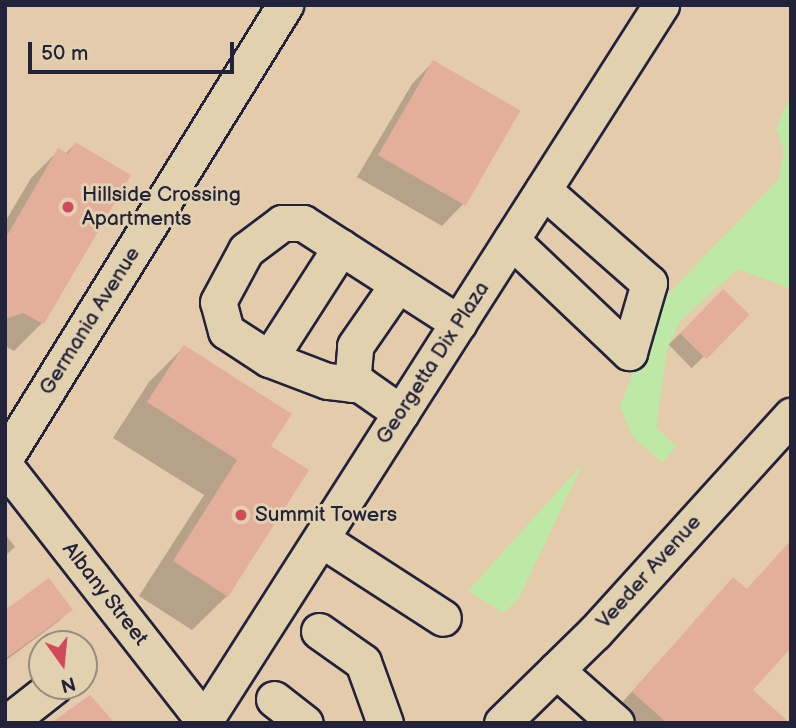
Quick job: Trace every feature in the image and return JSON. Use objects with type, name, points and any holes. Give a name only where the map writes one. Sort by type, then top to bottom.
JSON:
[{"type":"street","name":"Germania Avenue","points":[[5,458],[285,5]]},
{"type":"street","name":"Georgetta Dix Plaza","points":[[204,722],[662,5]]},
{"type":"street","points":[[511,240],[629,352],[649,283],[543,191]]},
{"type":"street","points":[[401,413],[352,384],[269,359],[226,331],[218,302],[246,250],[282,223],[303,223],[459,323]]},
{"type":"street","points":[[269,359],[341,247]]},
{"type":"street","points":[[352,384],[355,346],[398,284]]},
{"type":"street","name":"Veeder Avenue","points":[[502,723],[556,670],[791,416]]},
{"type":"street","name":"Albany Street","points":[[5,466],[204,722]]},
{"type":"street","points":[[321,539],[443,618]]},
{"type":"street","points":[[319,631],[363,662],[382,722]]},
{"type":"street","points":[[556,670],[616,723]]},
{"type":"street","points":[[274,699],[305,723]]},
{"type":"street","points":[[7,723],[36,700]]},
{"type":"green space","points":[[791,94],[791,289],[738,269],[680,321],[667,351],[656,427],[676,446],[662,463],[632,436],[620,406],[660,302],[779,179],[784,150],[776,129]]},
{"type":"green space","points":[[583,463],[519,598],[504,613],[468,591]]},
{"type":"building","points":[[433,60],[520,110],[465,206],[378,155]]},
{"type":"building","name":"Hillside Crossing Apartments","points":[[75,142],[131,175],[44,324],[23,313],[5,319],[5,239],[58,148],[68,154]]},
{"type":"building","points":[[723,289],[750,315],[707,359],[680,334]]},
{"type":"building","name":"Summit Towers","points":[[184,345],[292,414],[271,446],[309,470],[228,597],[173,561],[237,460],[147,402]]},
{"type":"building","points":[[791,540],[791,648],[753,690],[790,723],[667,723],[632,692],[733,577],[747,589]]},
{"type":"building","points":[[49,578],[73,610],[45,630],[28,630],[28,642],[5,659],[5,610]]},
{"type":"building","points":[[83,700],[94,700],[115,723],[51,723]]},
{"type":"place","name":"Hillside Crossing Apartments","points":[[68,207]]},
{"type":"place","name":"Summit Towers","points":[[241,515]]}]
